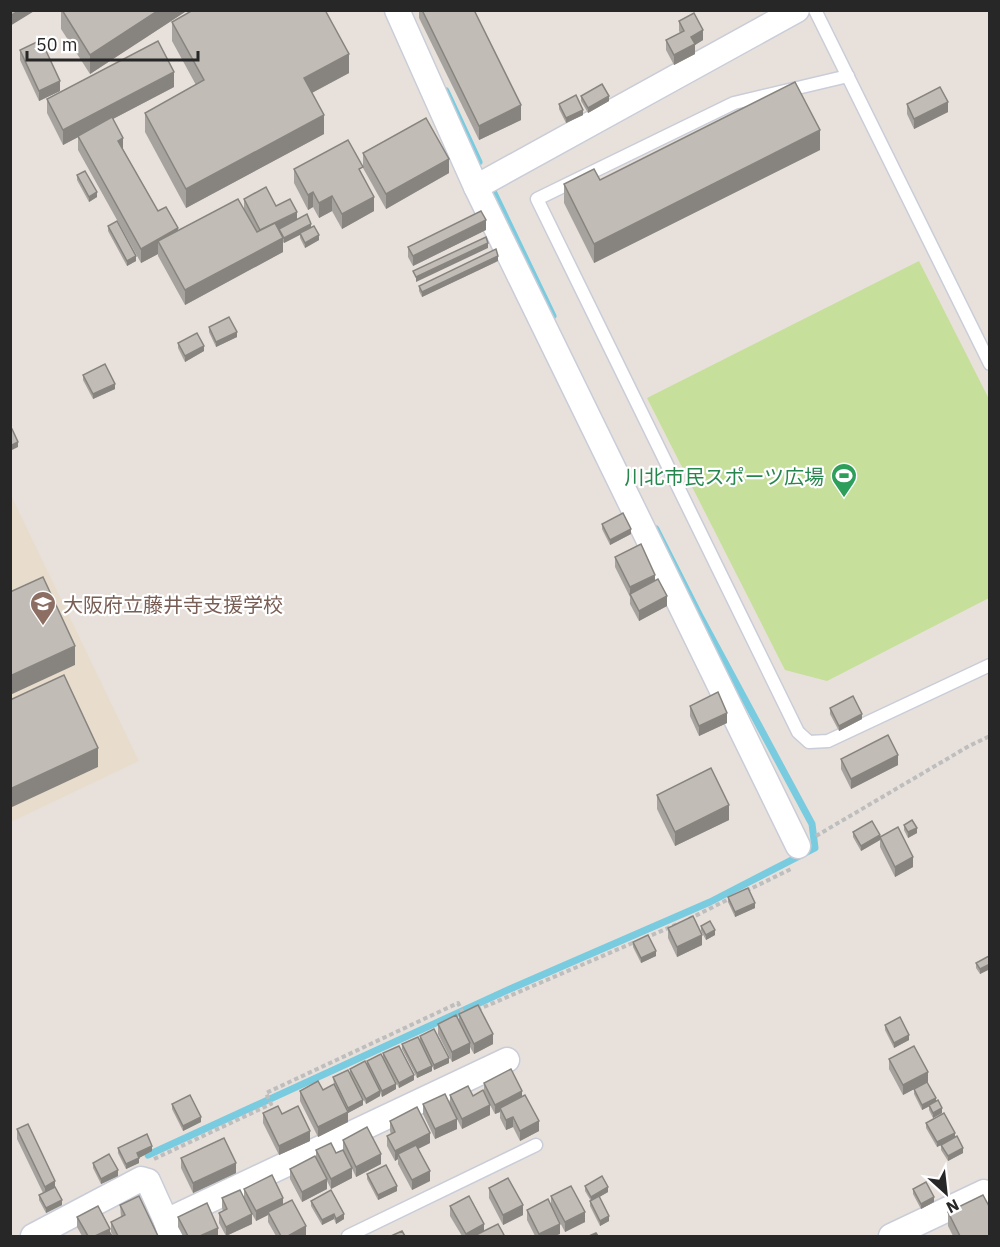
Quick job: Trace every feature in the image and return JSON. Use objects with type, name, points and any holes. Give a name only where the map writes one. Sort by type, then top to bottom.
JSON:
[{"type":"street","points":[[396,10],[476,187],[797,856]]},
{"type":"street","points":[[476,187],[797,10]]},
{"type":"street","points":[[33,1236],[65,1229],[141,1179],[148,1181],[168,1228],[507,1060]]},
{"type":"street","points":[[891,1236],[984,1192]]},
{"type":"lane","points":[[815,10],[990,364]]},
{"type":"lane","points":[[848,76],[734,103],[537,199],[798,732],[809,742],[828,741],[990,665]]},
{"type":"lane","points":[[348,1236],[536,1145]]},
{"type":"path","points":[[828,829],[990,736]]},
{"type":"path","points":[[745,891],[797,856]]},
{"type":"path","points":[[141,1179],[150,1161],[271,1104],[266,1093],[458,1003],[464,1015],[685,921],[735,896]]},
{"type":"shaded area","name":"大阪府立藤井寺支援学校","points":[[10,493],[139,761],[11,822],[10,822]]},
{"type":"green space","name":"川北市民スポーツ広場","points":[[919,261],[989,399],[989,598],[827,681],[785,670],[647,398]]},
{"type":"building","points":[[10,10],[20,10],[10,16]]},
{"type":"building","points":[[62,10],[159,10],[90,55]]},
{"type":"building","points":[[193,10],[325,10],[349,54],[304,78],[324,115],[186,189],[145,113],[204,80],[172,22]]},
{"type":"building","points":[[422,10],[474,10],[521,105],[479,126]]},
{"type":"building","points":[[694,13],[703,30],[691,37],[695,44],[674,55],[666,40],[684,31],[679,21]]},
{"type":"building","points":[[41,40],[60,81],[39,91],[20,50]]},
{"type":"building","points":[[158,41],[174,72],[63,130],[47,99]]},
{"type":"building","points":[[795,82],[820,130],[594,244],[564,184],[594,169],[600,180]]},
{"type":"building","points":[[602,84],[609,96],[588,108],[581,96]]},
{"type":"building","points":[[940,87],[948,102],[914,119],[907,104]]},
{"type":"building","points":[[576,95],[583,110],[566,118],[559,104]]},
{"type":"building","points":[[112,117],[123,138],[118,141],[158,211],[166,207],[178,228],[141,249],[78,136]]},
{"type":"building","points":[[426,118],[449,159],[386,194],[363,153]]},
{"type":"building","points":[[348,140],[363,167],[359,169],[374,197],[342,214],[332,196],[319,203],[313,192],[308,195],[294,169]]},
{"type":"building","points":[[85,171],[97,192],[89,197],[77,175]]},
{"type":"building","points":[[266,187],[276,206],[290,199],[297,212],[260,230],[244,199]]},
{"type":"building","points":[[238,199],[257,232],[275,223],[283,238],[185,290],[158,241]]},
{"type":"building","points":[[481,211],[486,220],[413,256],[408,247]]},
{"type":"building","points":[[307,214],[311,224],[284,238],[279,229]]},
{"type":"building","points":[[117,221],[136,256],[127,261],[108,226]]},
{"type":"building","points":[[314,226],[319,235],[305,243],[300,233]]},
{"type":"building","points":[[486,237],[488,243],[416,277],[413,271]]},
{"type":"building","points":[[496,249],[498,256],[422,292],[419,286]]},
{"type":"building","points":[[229,317],[237,332],[216,342],[209,327]]},
{"type":"building","points":[[197,333],[204,346],[185,356],[178,343]]},
{"type":"building","points":[[105,364],[115,384],[93,394],[83,375]]},
{"type":"building","points":[[12,429],[18,442],[10,446],[10,430]]},
{"type":"building","points":[[623,513],[631,529],[610,540],[602,524]]},
{"type":"building","points":[[641,544],[655,575],[630,587],[615,557]]},
{"type":"building","points":[[43,577],[75,646],[10,676],[10,592]]},
{"type":"building","points":[[658,579],[667,596],[639,611],[630,594]]},
{"type":"building","points":[[64,675],[98,748],[10,789],[10,700]]},
{"type":"building","points":[[718,692],[727,713],[699,726],[690,706]]},
{"type":"building","points":[[853,696],[862,714],[839,726],[830,708]]},
{"type":"building","points":[[888,735],[898,755],[851,779],[841,759]]},
{"type":"building","points":[[711,768],[729,805],[675,832],[657,795]]},
{"type":"building","points":[[912,820],[917,828],[908,832],[904,825]]},
{"type":"building","points":[[872,821],[880,835],[861,846],[853,832]]},
{"type":"building","points":[[898,827],[913,857],[895,867],[880,837]]},
{"type":"building","points":[[748,888],[755,903],[735,912],[728,897]]},
{"type":"building","points":[[693,916],[702,935],[677,947],[668,928]]},
{"type":"building","points":[[710,921],[715,930],[706,935],[701,926]]},
{"type":"building","points":[[648,935],[656,951],[641,958],[633,942]]},
{"type":"building","points":[[989,956],[990,964],[980,969],[976,963]]},
{"type":"building","points":[[478,1005],[493,1034],[474,1044],[459,1014]]},
{"type":"building","points":[[456,1015],[470,1043],[452,1052],[438,1024]]},
{"type":"building","points":[[900,1017],[909,1035],[894,1043],[885,1025]]},
{"type":"building","points":[[434,1029],[449,1058],[434,1065],[420,1036]]},
{"type":"building","points":[[418,1037],[432,1066],[417,1073],[402,1044]]},
{"type":"building","points":[[399,1046],[414,1075],[399,1083],[383,1053]]},
{"type":"building","points":[[914,1046],[928,1072],[903,1085],[889,1059]]},
{"type":"building","points":[[381,1054],[396,1084],[382,1091],[367,1061]]},
{"type":"building","points":[[365,1061],[380,1091],[366,1099],[350,1069]]},
{"type":"building","points":[[511,1069],[522,1091],[495,1105],[484,1083]]},
{"type":"building","points":[[348,1070],[363,1100],[348,1108],[333,1077]]},
{"type":"building","points":[[318,1081],[323,1090],[334,1084],[348,1112],[318,1127],[300,1091]]},
{"type":"building","points":[[927,1082],[936,1098],[922,1105],[914,1089]]},
{"type":"building","points":[[468,1086],[473,1096],[483,1090],[490,1105],[462,1119],[450,1095]]},
{"type":"building","points":[[445,1094],[457,1119],[435,1129],[423,1104]]},
{"type":"building","points":[[190,1095],[201,1117],[183,1126],[172,1104]]},
{"type":"building","points":[[525,1095],[539,1121],[520,1131],[513,1117],[506,1120],[500,1108]]},
{"type":"building","points":[[938,1100],[942,1108],[933,1113],[929,1105]]},
{"type":"building","points":[[278,1106],[282,1114],[298,1106],[310,1131],[279,1146],[263,1113]]},
{"type":"building","points":[[417,1107],[430,1133],[395,1151],[387,1136],[395,1132],[390,1121]]},
{"type":"building","points":[[944,1113],[955,1133],[937,1142],[926,1123]]},
{"type":"building","points":[[28,1124],[55,1181],[45,1187],[17,1129]]},
{"type":"building","points":[[367,1127],[381,1154],[356,1167],[343,1140]]},
{"type":"building","points":[[147,1134],[152,1146],[137,1153],[139,1158],[126,1164],[118,1148]]},
{"type":"building","points":[[957,1136],[963,1148],[948,1156],[941,1145]]},
{"type":"building","points":[[224,1138],[236,1163],[193,1183],[181,1158]]},
{"type":"building","points":[[331,1143],[336,1153],[343,1150],[352,1168],[331,1179],[316,1150]]},
{"type":"building","points":[[416,1145],[430,1171],[412,1180],[398,1154]]},
{"type":"building","points":[[109,1154],[118,1170],[101,1179],[93,1163]]},
{"type":"building","points":[[315,1156],[327,1179],[302,1192],[290,1169]]},
{"type":"building","points":[[386,1165],[397,1186],[378,1195],[367,1174]]},
{"type":"building","points":[[272,1175],[283,1198],[256,1211],[244,1189]]},
{"type":"building","points":[[602,1176],[608,1187],[591,1197],[585,1186]]},
{"type":"building","points":[[508,1178],[523,1205],[503,1215],[489,1188]]},
{"type":"building","points":[[926,1182],[934,1197],[921,1204],[913,1189]]},
{"type":"building","points":[[571,1186],[585,1212],[565,1222],[551,1196]]},
{"type":"building","points":[[55,1187],[62,1200],[46,1208],[39,1195]]},
{"type":"building","points":[[240,1190],[252,1214],[226,1227],[219,1213],[227,1209],[222,1198]]},
{"type":"building","points":[[331,1190],[344,1214],[336,1219],[334,1214],[322,1220],[311,1201]]},
{"type":"building","points":[[983,1195],[990,1208],[990,1236],[960,1236],[948,1212]]},
{"type":"building","points":[[139,1196],[158,1236],[118,1236],[111,1222],[125,1215],[120,1205]]},
{"type":"building","points":[[469,1196],[484,1224],[466,1234],[450,1206]]},
{"type":"building","points":[[599,1196],[609,1216],[600,1221],[590,1201]]},
{"type":"building","points":[[548,1199],[560,1224],[539,1234],[527,1210]]},
{"type":"building","points":[[292,1200],[306,1226],[288,1236],[281,1236],[268,1212]]},
{"type":"building","points":[[207,1203],[218,1228],[200,1236],[188,1236],[178,1217]]},
{"type":"building","points":[[98,1206],[110,1229],[95,1236],[88,1236],[77,1217]]},
{"type":"building","points":[[498,1224],[504,1235],[474,1236]]},
{"type":"building","points":[[402,1231],[405,1236],[391,1236]]},
{"type":"waterway","points":[[446,91],[479,162]]},
{"type":"waterway","points":[[493,191],[553,316]]},
{"type":"waterway","points":[[148,1155],[510,989],[710,902],[815,848],[812,824],[701,618],[656,529]]},
{"type":"place","name":"川北市民スポーツ広場","points":[[844,499]]},
{"type":"place","name":"大阪府立藤井寺支援学校","points":[[43,627]]}]
